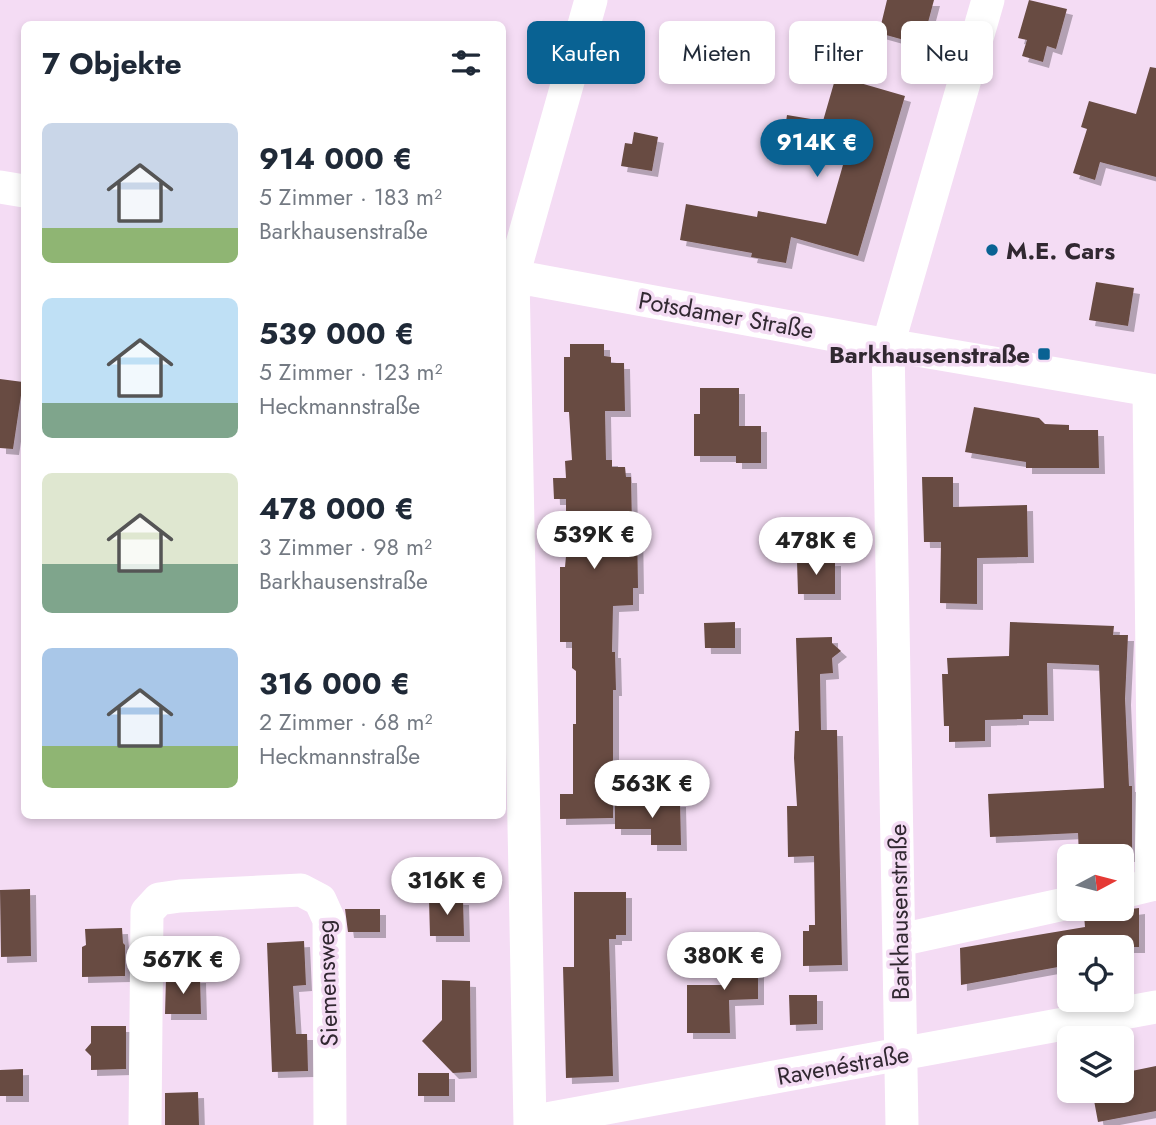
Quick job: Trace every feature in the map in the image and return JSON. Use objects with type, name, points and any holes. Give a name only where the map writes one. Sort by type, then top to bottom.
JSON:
[{"type":"street","points":[[530,1124],[508,274],[591,0]]},
{"type":"street","name":"Barkhausenstraße","points":[[902,1125],[888,345],[988,0]]},
{"type":"street","points":[[0,187],[21,190]]},
{"type":"street","name":"Potsdamer Straße","points":[[508,274],[888,345],[1153,390]]},
{"type":"street","points":[[1134,889],[1151,885],[1154,746],[1153,390]]},
{"type":"street","name":"Siemensweg","points":[[145,1125],[146,912],[159,899],[180,896],[301,890],[320,900],[328,920],[330,1125]]},
{"type":"street","points":[[900,940],[1057,906]]},
{"type":"street","name":"Ravenéstraße","points":[[530,1124],[1156,1007]]},
{"type":"building","points":[[887,0],[934,0],[928,21],[901,21],[901,39],[887,35],[887,21],[882,21]]},
{"type":"building","points":[[1029,0],[1067,9],[1056,49],[1047,46],[1043,62],[1022,56],[1027,40],[1018,38]]},
{"type":"building","points":[[1150,67],[1156,68],[1156,177],[1100,162],[1095,180],[1073,173],[1087,129],[1081,127],[1089,101],[1136,114]]},
{"type":"building","points":[[834,84],[864,84],[905,96],[858,256],[791,237],[786,263],[751,257],[752,253],[680,240],[686,204],[757,217],[758,211],[826,224],[845,158],[782,148],[787,115],[823,121]]},
{"type":"building","points":[[634,132],[658,137],[652,171],[621,166],[625,143],[632,144]]},
{"type":"building","points":[[1096,282],[1134,288],[1128,326],[1089,320]]},
{"type":"building","points":[[570,344],[604,344],[604,356],[611,357],[611,363],[624,363],[625,411],[605,411],[606,460],[612,460],[612,467],[625,467],[626,477],[631,477],[632,524],[637,524],[638,588],[633,588],[633,605],[613,606],[612,652],[615,652],[616,690],[613,690],[613,818],[560,819],[560,794],[573,794],[576,671],[572,668],[572,642],[560,642],[560,567],[565,567],[566,556],[566,499],[554,499],[553,478],[566,478],[565,461],[572,460],[569,412],[564,412],[564,357],[570,357]]},
{"type":"building","points":[[0,379],[21,382],[13,449],[0,448]]},
{"type":"building","points":[[700,388],[739,388],[739,426],[761,426],[761,463],[736,463],[736,456],[694,456],[694,414],[700,414]]},
{"type":"building","points":[[974,407],[1039,418],[1045,424],[1069,425],[1069,430],[1098,430],[1099,468],[1026,468],[1026,462],[965,452]]},
{"type":"building","points":[[922,477],[953,477],[953,507],[1027,505],[1028,557],[977,558],[977,604],[940,603],[941,542],[924,542]]},
{"type":"building","points":[[835,560],[835,594],[798,594],[797,561]]},
{"type":"building","points":[[735,622],[735,648],[705,648],[704,623]]},
{"type":"building","points":[[1010,622],[1114,626],[1113,635],[1128,635],[1125,699],[1129,786],[1132,786],[1132,844],[1078,844],[1078,833],[990,837],[988,794],[1104,788],[1099,665],[1047,663],[1048,715],[985,720],[985,741],[949,742],[949,726],[944,726],[942,674],[948,674],[947,658],[1009,656]]},
{"type":"building","points":[[832,637],[832,643],[841,651],[832,658],[833,673],[820,674],[821,730],[837,730],[842,965],[803,966],[803,931],[809,931],[809,925],[815,925],[814,856],[788,857],[787,806],[797,806],[794,758],[795,731],[799,731],[796,638]]},
{"type":"building","points":[[680,801],[681,845],[651,845],[651,829],[615,829],[615,803]]},
{"type":"building","points":[[30,889],[31,956],[1,957],[0,890]]},
{"type":"building","points":[[574,892],[626,892],[626,935],[616,935],[616,939],[609,939],[613,1076],[566,1078],[563,967],[574,967]]},
{"type":"building","points":[[429,899],[463,899],[464,936],[430,936]]},
{"type":"building","points":[[1139,908],[1139,947],[1134,947],[1134,935],[1057,935],[1057,967],[961,985],[960,948],[1085,927],[1084,921],[1134,921],[1134,909]]},
{"type":"building","points":[[345,909],[380,909],[380,932],[348,932]]},
{"type":"building","points":[[122,928],[125,976],[82,977],[85,929]]},
{"type":"building","points":[[304,941],[306,985],[293,986],[296,1034],[307,1034],[308,1071],[272,1072],[267,943]]},
{"type":"building","points":[[758,946],[758,999],[729,1000],[730,1033],[687,1033],[687,985],[724,985],[723,947]]},
{"type":"building","points":[[200,977],[201,1014],[165,1014],[166,978]]},
{"type":"building","points":[[442,980],[470,981],[471,1072],[453,1073],[422,1041],[442,1020]]},
{"type":"building","points":[[789,995],[817,995],[817,1024],[790,1025]]},
{"type":"building","points":[[91,1026],[126,1026],[126,1069],[91,1070],[91,1056],[85,1050],[91,1043]]},
{"type":"building","points":[[1156,1066],[1156,1111],[1098,1122],[1094,1103],[1134,1103],[1134,1071]]},
{"type":"building","points":[[23,1069],[23,1096],[0,1096],[0,1070]]},
{"type":"building","points":[[418,1073],[449,1073],[449,1096],[418,1096]]},
{"type":"building","points":[[198,1092],[199,1125],[165,1125],[165,1093]]},
{"type":"place","name":"M.E. Cars","points":[[992,250]]},
{"type":"place","name":"Barkhausenstraße","points":[[1044,354]]}]
